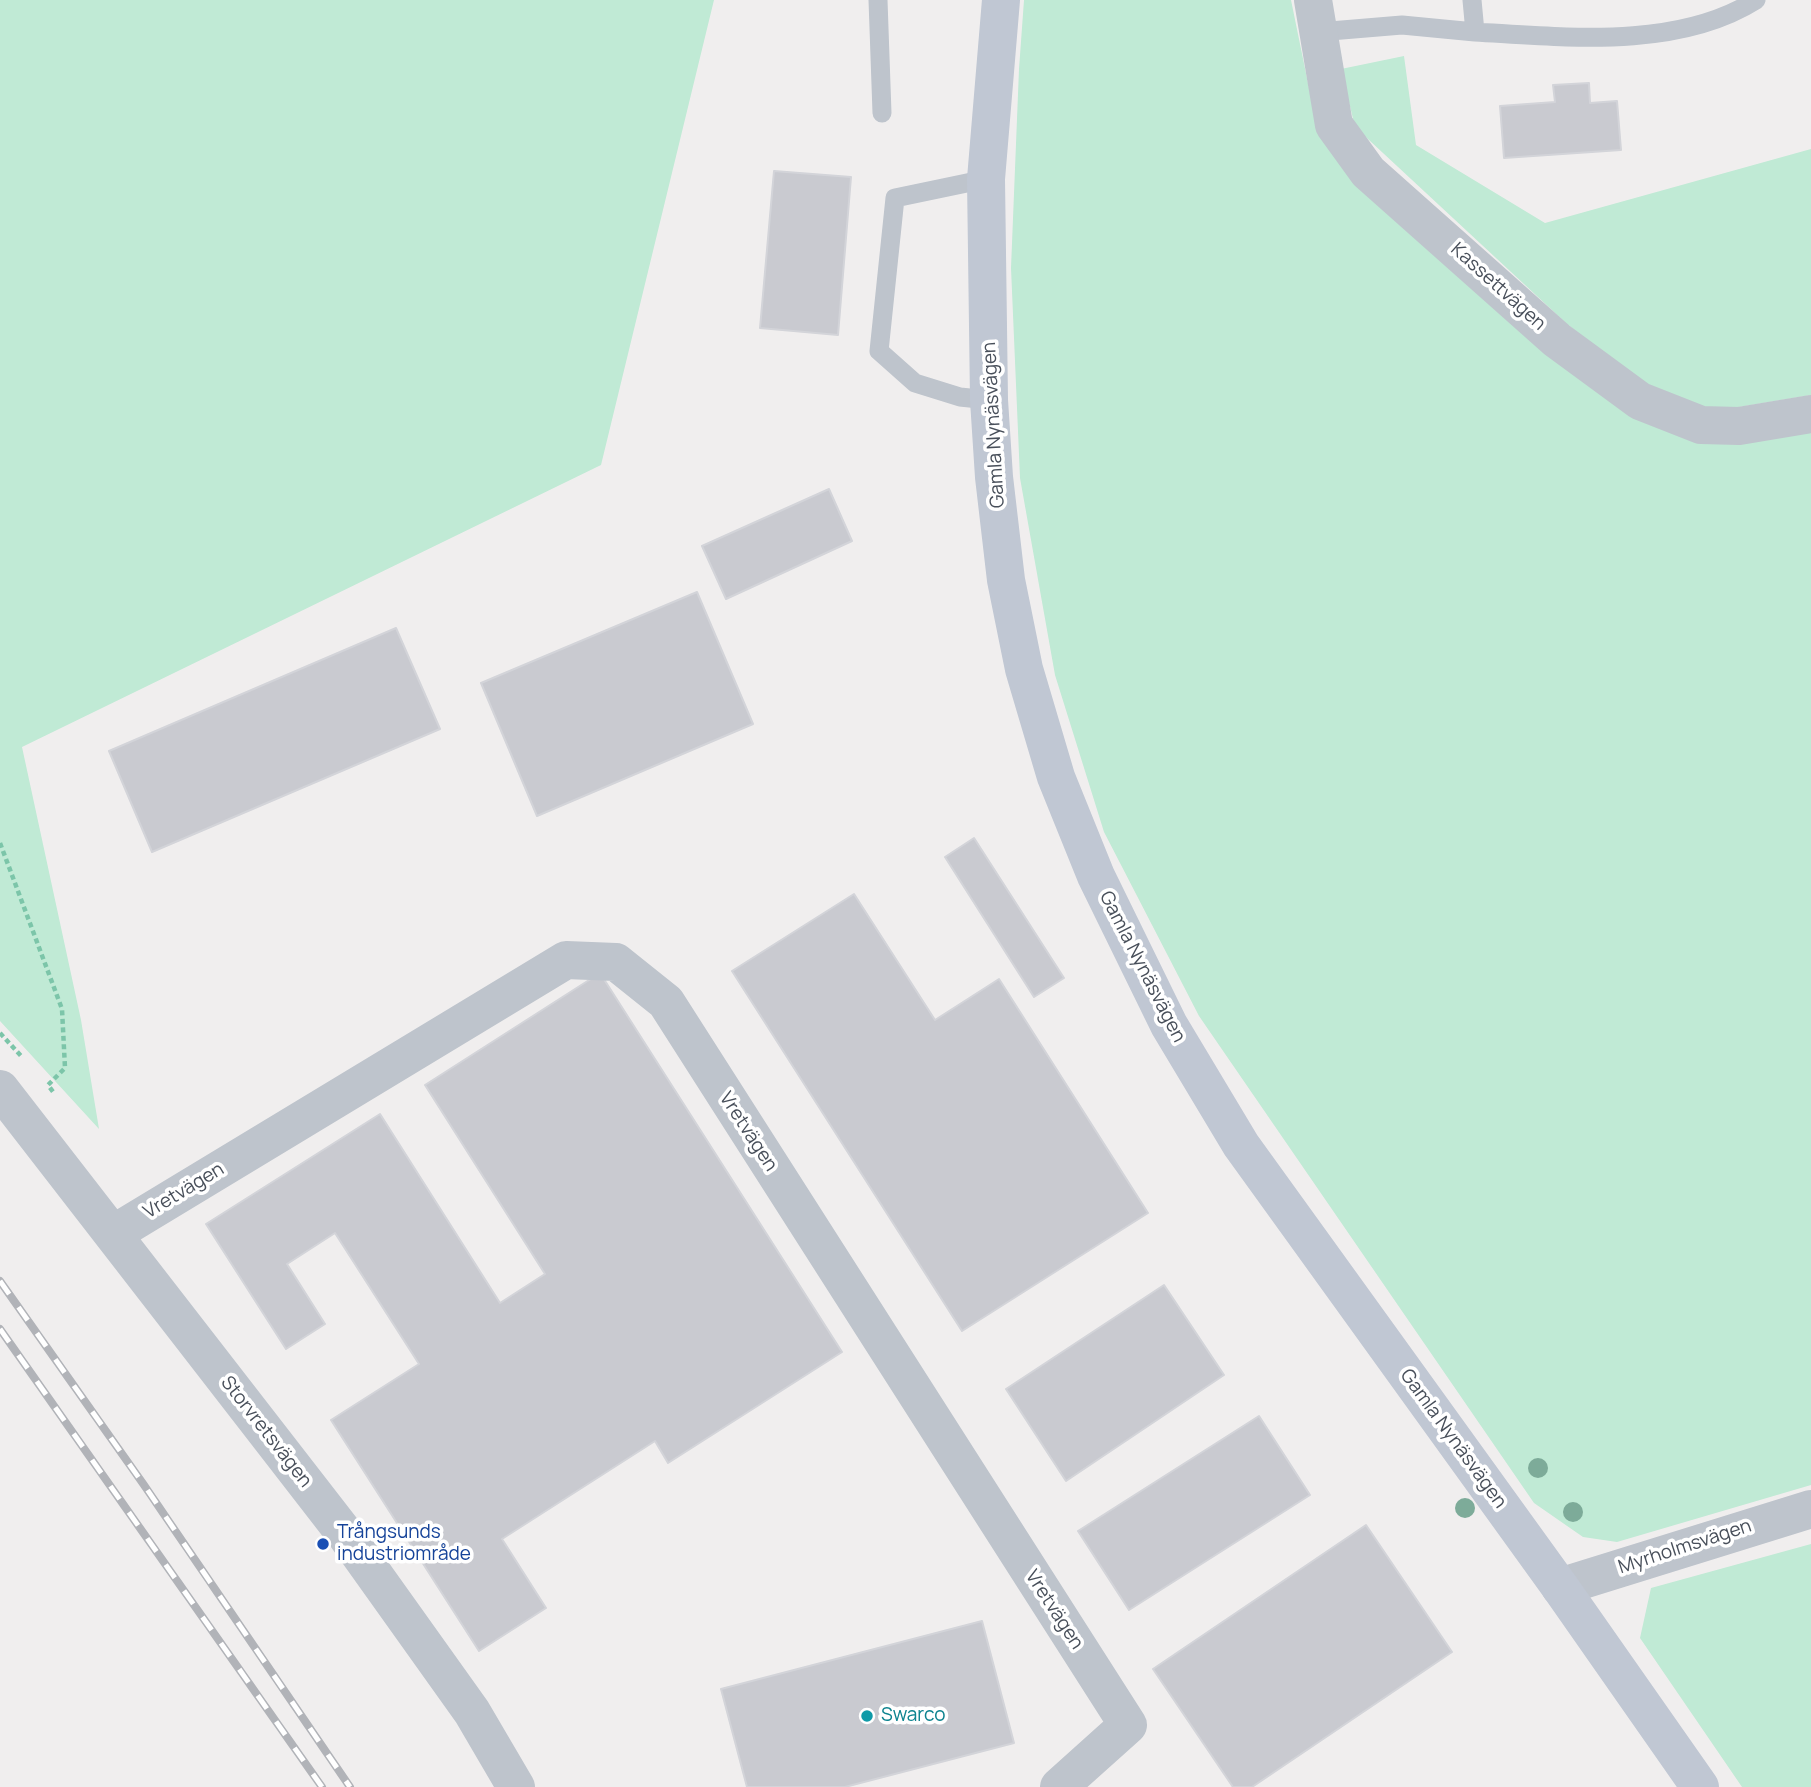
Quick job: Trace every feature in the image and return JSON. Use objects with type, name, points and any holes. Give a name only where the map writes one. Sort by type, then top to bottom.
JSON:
[{"type":"street","name":"Gamla Nynäsvägen","points":[[1000,0],[986,179],[989,400],[994,477],[1006,580],[1024,669],[1056,777],[1096,876],[1169,1025],[1241,1145],[1560,1587],[1700,1787]]},
{"type":"street","name":"Kassettvägen","points":[[1315,16],[1335,125],[1368,172],[1557,340],[1640,401],[1700,425],[1739,426],[1811,414]]},
{"type":"street","name":"Vretvägen","points":[[113,1234],[566,960],[616,962],[666,1002],[1128,1725],[1059,1787]]},
{"type":"street","name":"Storvretsvägen","points":[[0,1089],[345,1534],[472,1712],[516,1787]]},
{"type":"street","name":"Myrholmsvägen","points":[[1560,1587],[1811,1509]]},
{"type":"lane","points":[[878,0],[882,113]]},
{"type":"lane","points":[[1472,0],[1475,32]]},
{"type":"lane","points":[[1315,16],[1475,32],[1580,38],[1675,32],[1741,10],[1756,0]]},
{"type":"lane","points":[[986,179],[895,198],[879,351],[915,383],[960,397],[989,400]]},
{"type":"path","points":[[0,844],[62,1009],[65,1068],[48,1085],[56,1096]]},
{"type":"green space","points":[[0,0],[714,0],[601,465],[22,747],[81,1020],[99,1129],[0,1021]]},
{"type":"green space","points":[[1024,0],[1291,0],[1318,132],[1637,413],[1811,426],[1811,1485],[1617,1542],[1583,1537],[1534,1503],[1199,1016],[1104,832],[1055,675],[1020,478],[1011,268]]},
{"type":"green space","points":[[1404,56],[1416,145],[1545,223],[1811,149],[1811,395],[1709,412],[1652,390],[1567,324],[1355,127],[1341,69]]},
{"type":"green space","points":[[1811,1544],[1811,1787],[1742,1787],[1640,1638],[1651,1588]]},
{"type":"building","points":[[1589,83],[1590,103],[1617,101],[1621,150],[1504,158],[1500,106],[1555,102],[1553,85]]},
{"type":"building","points":[[774,171],[851,177],[838,335],[760,328]]},
{"type":"building","points":[[829,489],[852,541],[726,599],[702,546]]},
{"type":"building","points":[[697,592],[753,724],[537,816],[481,683]]},
{"type":"building","points":[[396,628],[440,729],[152,852],[109,751]]},
{"type":"building","points":[[974,838],[1064,978],[1034,997],[945,857]]},
{"type":"building","points":[[854,894],[935,1020],[999,979],[1148,1213],[962,1331],[732,971]]},
{"type":"building","points":[[600,973],[842,1352],[668,1463],[655,1441],[502,1539],[546,1608],[479,1651],[331,1420],[419,1364],[335,1233],[287,1264],[325,1324],[286,1349],[206,1224],[380,1114],[500,1303],[545,1274],[425,1085]]},
{"type":"building","points":[[1164,1285],[1224,1375],[1066,1481],[1006,1389]]},
{"type":"building","points":[[1259,1416],[1310,1495],[1129,1610],[1078,1531]]},
{"type":"building","points":[[1366,1525],[1452,1652],[1252,1787],[1233,1787],[1153,1669]]},
{"type":"building","name":"Swarco","points":[[982,1621],[1014,1743],[845,1787],[747,1787],[721,1689]]},
{"type":"railway","points":[[0,1281],[144,1485],[350,1787]]},
{"type":"railway","points":[[0,1329],[322,1787]]},
{"type":"place","name":"Trångsunds industriområde","points":[[323,1544]]},
{"type":"place","name":"Swarco","points":[[867,1716]]}]
